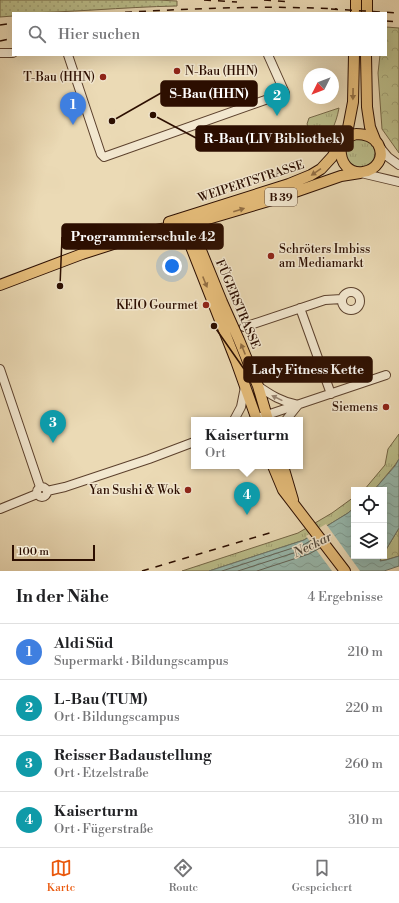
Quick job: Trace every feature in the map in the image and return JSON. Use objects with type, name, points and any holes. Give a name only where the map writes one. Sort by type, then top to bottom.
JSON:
[{"type":"main road","points":[[356,0],[356,12]]},
{"type":"main road","points":[[367,0],[367,12]]},
{"type":"main road","name":"B 39","points":[[341,142],[348,128],[353,102],[354,56]]},
{"type":"main road","name":"B 39","points":[[360,173],[367,172],[373,168],[380,157],[380,150],[370,127],[367,107],[366,56]]},
{"type":"main road","points":[[360,173],[348,168],[344,163],[340,150],[341,142],[356,134],[364,134],[372,137],[377,143]]},
{"type":"main road","name":"WEIPERTSTRASSE","points":[[0,285],[82,254],[157,230],[186,224],[311,175],[324,166],[341,142]]},
{"type":"main road","name":"WEIPERTSTRASSE","points":[[157,230],[170,222],[201,217],[272,200],[341,176],[360,173]]},
{"type":"main road","name":"FÜGERSTRASSE","points":[[201,217],[196,227],[196,238],[258,386],[268,417]]},
{"type":"main road","name":"FÜGERSTRASSE","points":[[186,224],[185,229],[190,246],[246,387],[255,417]]},
{"type":"main road","points":[[274,469],[283,490],[305,516],[346,571]]},
{"type":"main road","points":[[284,469],[294,502]]},
{"type":"street","points":[[0,54],[12,52]]},
{"type":"street","points":[[68,56],[101,154],[104,157],[285,92],[268,56]]},
{"type":"street","points":[[377,143],[388,157],[399,164]]},
{"type":"street","points":[[360,173],[399,182]]},
{"type":"street","points":[[244,327],[325,300],[342,299]]},
{"type":"street","points":[[300,308],[330,394]]},
{"type":"street","points":[[0,369],[42,491]]},
{"type":"street","points":[[270,417],[299,405],[386,375]]},
{"type":"street","points":[[258,386],[273,397],[290,404],[299,405]]},
{"type":"street","points":[[236,417],[241,407],[246,387]]},
{"type":"street","points":[[289,417],[299,405]]},
{"type":"street","points":[[0,509],[42,491],[65,487],[191,443]]},
{"type":"green space","points":[[0,0],[177,1],[177,6],[54,12],[12,12],[12,16],[0,17]]},
{"type":"green space","points":[[387,27],[399,28],[399,153],[382,129],[378,73],[380,56],[387,56]]},
{"type":"green space","points":[[339,108],[332,131],[318,150],[307,124],[309,118]]},
{"type":"green space","points":[[360,138],[371,142],[375,153],[371,164],[360,168],[349,164],[345,153],[349,142]]},
{"type":"green space","points":[[399,434],[399,459],[377,487],[367,487],[385,465],[388,449]]},
{"type":"green space","points":[[351,499],[351,510],[304,540],[209,571],[182,571],[298,533],[332,513]]},
{"type":"green space","points":[[399,528],[399,556],[386,560],[379,561],[380,559],[387,559],[387,548]]},
{"type":"water","points":[[399,459],[399,528],[387,548],[387,487],[377,487],[395,466]]},
{"type":"water","name":"Neckar","points":[[351,510],[351,559],[381,559],[380,561],[399,556],[399,566],[384,571],[209,571],[304,540]]},
{"type":"pier","points":[[326,524],[360,571],[332,571],[306,536]]},
{"type":"railway","points":[[204,0],[237,2]]},
{"type":"railway","points":[[264,0],[290,2]]},
{"type":"railway","points":[[132,12],[252,7],[337,9]]},
{"type":"railway","points":[[331,9],[382,12]]},
{"type":"railway","points":[[387,12],[399,13]]},
{"type":"railway","points":[[387,21],[399,22]]},
{"type":"railway","points":[[0,25],[12,23]]},
{"type":"railway","points":[[0,41],[12,38]]},
{"type":"railway","points":[[142,571],[273,532]]},
{"type":"place","name":"N-Bau (HHN)","points":[[177,71]]},
{"type":"place","name":"T-Bau (HHN)","points":[[103,77]]},
{"type":"place","name":"R-Bau (LIV Bibliothek)","points":[[153,115]]},
{"type":"place","name":"L-Bau (TUM)","points":[[277,116]]},
{"type":"place","name":"S-Bau (HHN)","points":[[112,121]]},
{"type":"place","name":"Aldi Süd","points":[[73,125]]},
{"type":"place","name":"Schröters Imbiss am Mediamarkt","points":[[271,256]]},
{"type":"place","name":"Programmierschule 42","points":[[60,286]]},
{"type":"place","name":"KEIO Gourmet","points":[[206,305]]},
{"type":"place","name":"Lady Fitness Kette","points":[[214,326]]},
{"type":"place","name":"Siemens","points":[[386,407]]},
{"type":"place","name":"Reisser Badaustellung","points":[[53,443]]},
{"type":"place","name":"Yan Sushi & Wok","points":[[188,490]]},
{"type":"place","name":"Kaiserturm","points":[[247,515]]}]
